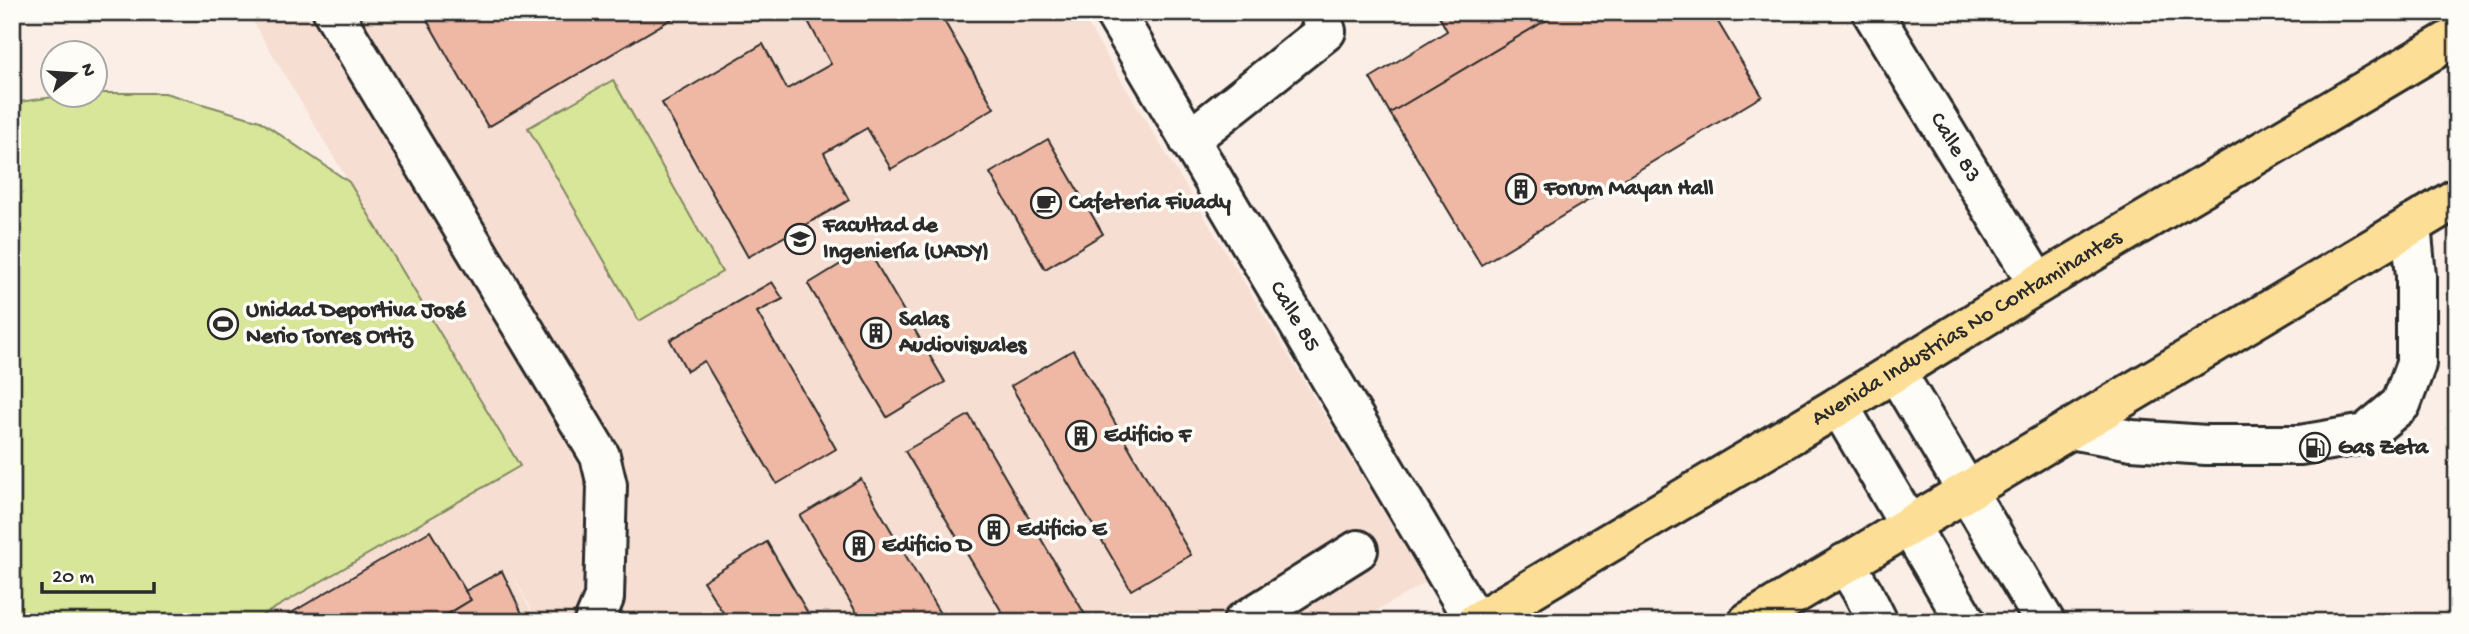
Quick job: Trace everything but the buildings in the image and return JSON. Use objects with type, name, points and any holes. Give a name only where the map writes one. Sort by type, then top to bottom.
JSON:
[{"type":"main road","name":"Avenida Industrias No Contaminantes","points":[[1476,622],[2457,36]]},
{"type":"main road","points":[[1748,622],[2457,198]]},
{"type":"street","points":[[333,12],[600,456],[607,485],[604,598],[594,622]]},
{"type":"street","name":"Calle 85","points":[[1114,12],[1476,622]]},
{"type":"street","points":[[1189,140],[1326,31],[1319,12]]},
{"type":"street","name":"Calle 83","points":[[1872,12],[2038,284]]},
{"type":"street","points":[[2070,429],[2132,440],[2206,445],[2300,445],[2365,434],[2401,404],[2416,364],[2416,276],[2412,225]]},
{"type":"street","points":[[1896,372],[2045,622]]},
{"type":"street","points":[[1839,406],[1966,622]]},
{"type":"street","points":[[1243,622],[1358,550]]},
{"type":"street","points":[[1845,564],[1878,622]]},
{"type":"shaded area","name":"Facultad de Ingeniería (UADY)","points":[[247,12],[1080,12],[1426,582],[1357,622],[538,622],[509,568],[536,622],[251,622],[519,466]]},
{"type":"green space","points":[[613,80],[722,272],[639,321],[528,128]]},
{"type":"green space","name":"Unidad Deportiva José Nerio Torres Ortiz","points":[[108,93],[165,93],[260,121],[349,182],[520,466],[251,622],[12,622],[12,103],[38,99],[38,108],[108,108]]},
{"type":"place","name":"Forum Mayan Hall","points":[[1521,189]]},
{"type":"place","name":"Cafeteria Fiuady","points":[[1046,203]]},
{"type":"place","name":"Facultad de Ingeniería (UADY)","points":[[800,239]]},
{"type":"place","name":"Unidad Deportiva José Nerio Torres Ortiz","points":[[223,324]]},
{"type":"place","name":"Salas Audiovisuales","points":[[876,333]]},
{"type":"place","name":"Edificio F","points":[[1081,436]]},
{"type":"place","name":"Gas Zeta","points":[[2315,448]]},
{"type":"place","name":"Edificio E","points":[[994,530]]},
{"type":"place","name":"Edificio D","points":[[859,546]]}]
